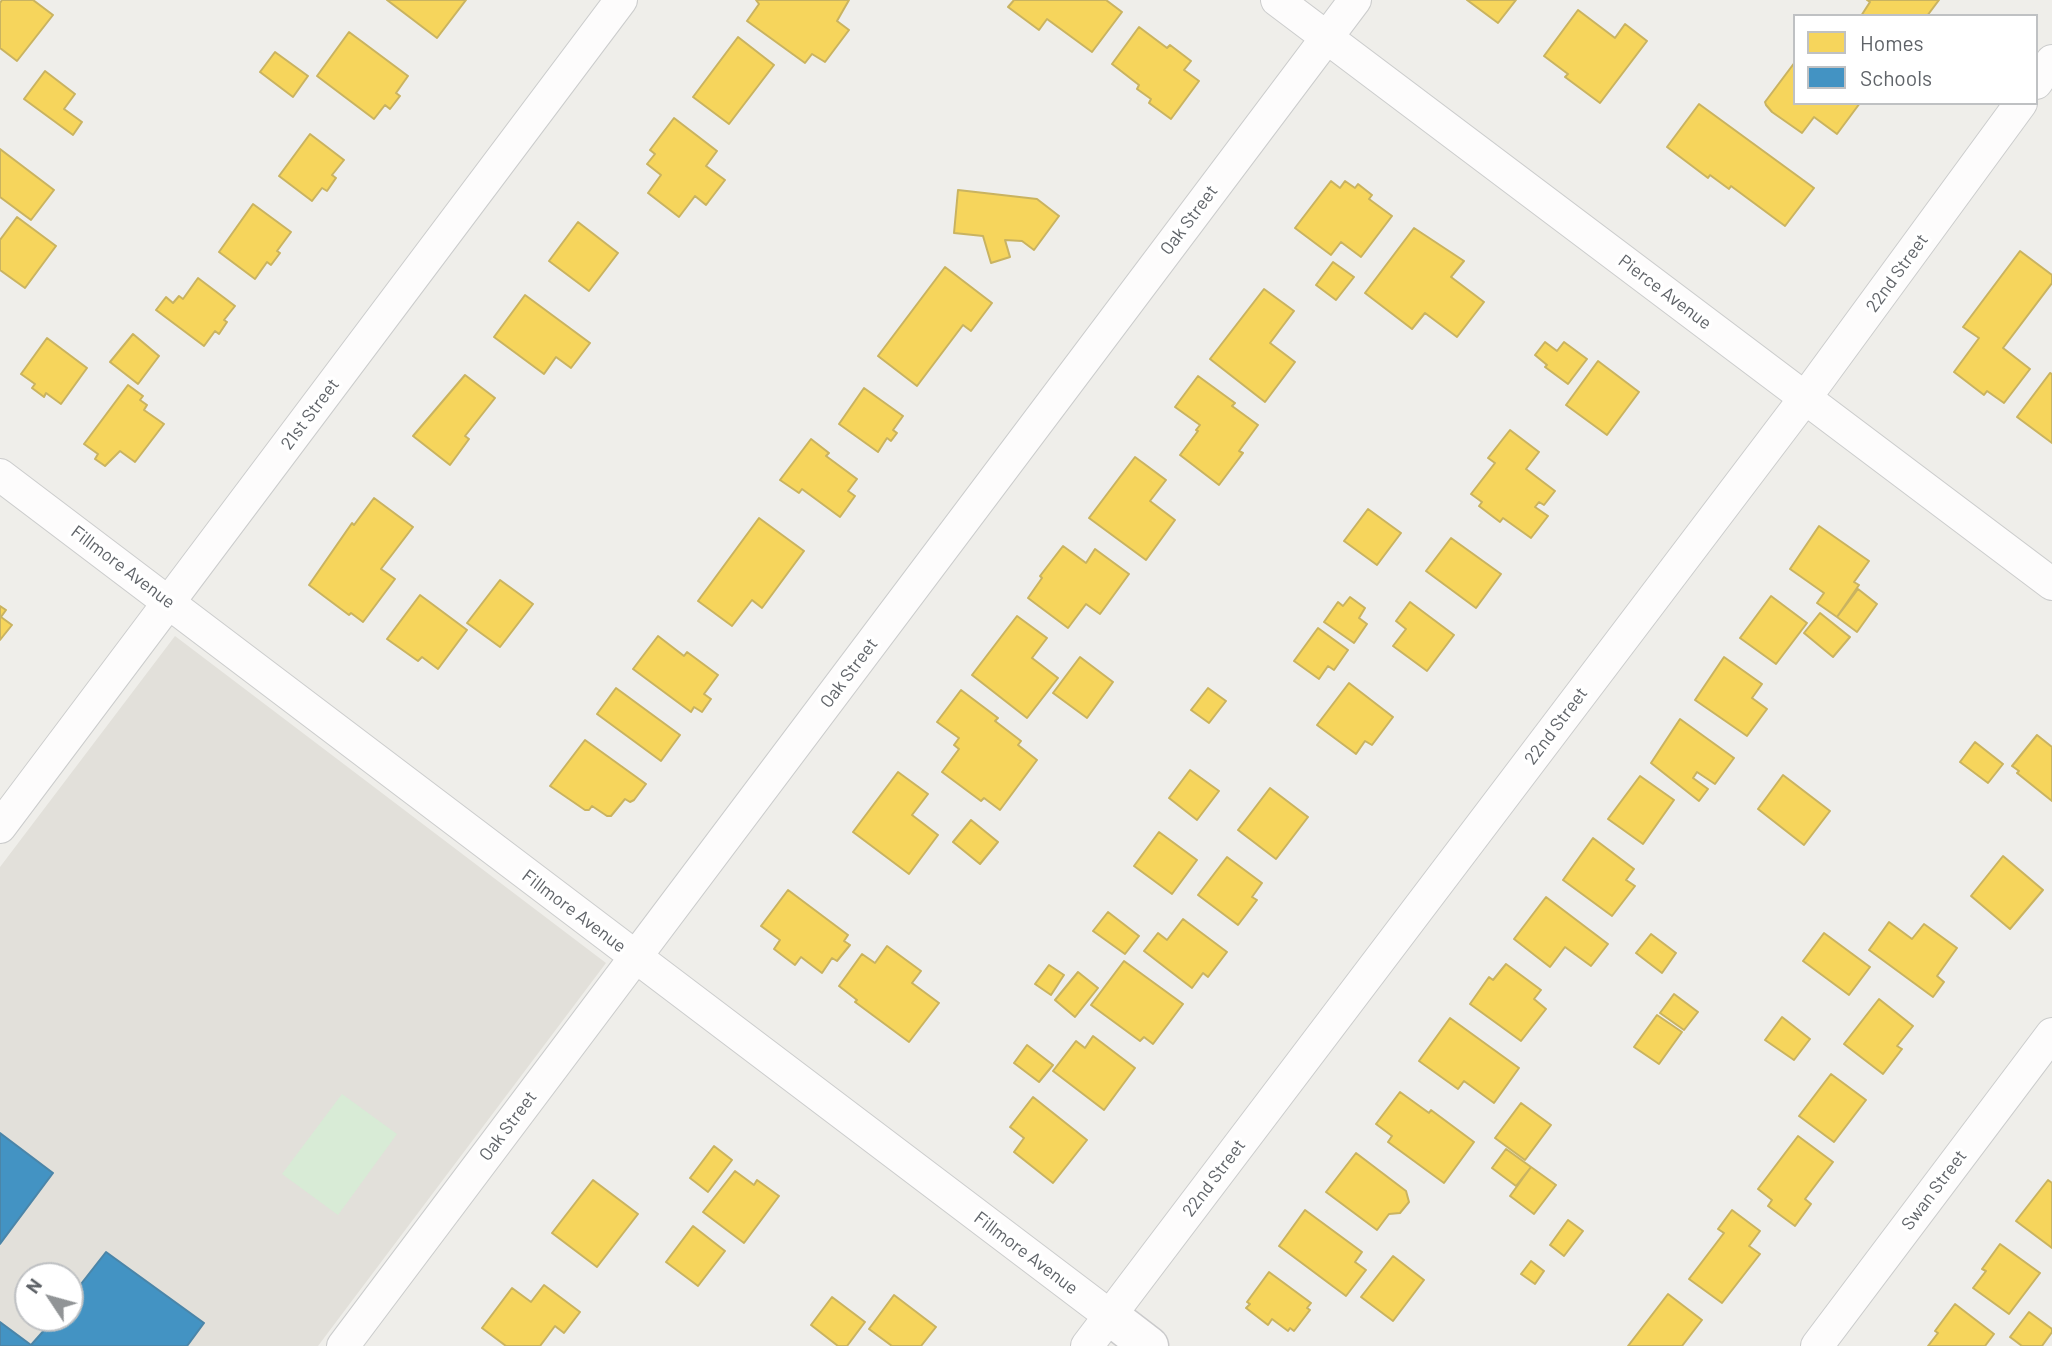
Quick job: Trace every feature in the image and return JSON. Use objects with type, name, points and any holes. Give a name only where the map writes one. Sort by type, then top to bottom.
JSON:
[{"type":"street","name":"21st Street","points":[[0,827],[621,0]]},
{"type":"street","name":"Pierce Avenue","points":[[1277,0],[2052,584]]},
{"type":"street","name":"Oak Street","points":[[343,1346],[1355,0]]},
{"type":"street","points":[[2038,80],[2052,61]]},
{"type":"street","name":"22nd Street","points":[[1087,1346],[1805,398],[2020,105]]},
{"type":"street","name":"Fillmore Avenue","points":[[0,475],[170,601],[1149,1346]]},
{"type":"street","name":"Swan Street","points":[[1817,1346],[2052,1034]]},
{"type":"shaded area","points":[[175,636],[606,963],[318,1346],[0,1346],[0,867]]},
{"type":"green space","points":[[342,1094],[397,1134],[338,1215],[282,1174]]},
{"type":"building: Homes","points":[[2,0],[33,0],[53,15],[17,61],[0,48]]},
{"type":"building: Homes","points":[[387,0],[466,0],[437,38]]},
{"type":"building: Homes","points":[[756,0],[849,0],[837,21],[849,30],[825,62],[812,54],[805,63],[747,21],[759,4]]},
{"type":"building: Homes","points":[[1014,0],[1106,0],[1122,12],[1092,52],[1047,19],[1039,30],[1008,7]]},
{"type":"building: Homes","points":[[1467,0],[1516,0],[1498,23]]},
{"type":"building: Homes","points":[[1867,0],[1939,0],[1928,14],[1862,14],[1870,2]]},
{"type":"building: Homes","points":[[1578,10],[1615,38],[1625,24],[1647,41],[1600,103],[1565,77],[1568,74],[1544,56]]},
{"type":"building: Homes","points":[[1139,27],[1167,48],[1170,45],[1191,61],[1184,70],[1199,81],[1171,119],[1149,103],[1151,99],[1137,89],[1139,85],[1112,64]]},
{"type":"building: Homes","points":[[349,32],[408,76],[396,93],[400,96],[390,109],[385,105],[374,119],[317,76]]},
{"type":"building: Homes","points":[[738,37],[774,65],[729,124],[693,97]]},
{"type":"building: Homes","points":[[275,52],[308,76],[293,97],[260,72]]},
{"type":"building: Homes","points":[[1793,65],[1793,105],[1859,105],[1837,134],[1814,117],[1802,133],[1772,112],[1765,102]]},
{"type":"building: Homes","points":[[45,71],[75,94],[64,109],[82,122],[73,135],[24,99]]},
{"type":"building: Homes","points":[[1699,104],[1814,188],[1785,226],[1731,186],[1729,189],[1710,175],[1708,178],[1667,147]]},
{"type":"building: Homes","points":[[674,118],[717,151],[706,166],[725,180],[706,205],[695,196],[679,217],[648,193],[661,175],[647,164],[655,154],[650,150]]},
{"type":"building: Homes","points":[[310,134],[344,160],[332,175],[336,178],[327,191],[322,188],[312,201],[279,176]]},
{"type":"building: Homes","points":[[0,149],[54,190],[31,220],[0,197]]},
{"type":"building: Homes","points":[[1331,181],[1340,188],[1345,181],[1355,188],[1358,184],[1372,195],[1369,199],[1392,216],[1361,257],[1341,242],[1331,255],[1295,228]]},
{"type":"building: Homes","points":[[958,190],[1037,199],[1059,216],[1034,250],[1022,241],[1005,240],[1010,257],[991,263],[983,236],[954,233]]},
{"type":"building: Homes","points":[[253,204],[291,232],[277,251],[280,253],[271,265],[267,262],[255,279],[219,252]]},
{"type":"building: Homes","points":[[17,217],[56,246],[25,288],[0,270],[0,240]]},
{"type":"building: Homes","points":[[578,222],[618,253],[589,291],[549,261]]},
{"type":"building: Homes","points":[[1414,228],[1464,261],[1451,277],[1484,302],[1457,337],[1425,313],[1412,329],[1365,293]]},
{"type":"building: Homes","points":[[2020,251],[2052,275],[2052,283],[2003,348],[2030,369],[2004,403],[1987,391],[1984,395],[1954,372],[1979,338],[1963,327]]},
{"type":"building: Homes","points":[[1333,262],[1354,277],[1336,300],[1316,285]]},
{"type":"building: Homes","points":[[945,267],[992,303],[971,331],[963,325],[917,386],[878,356]]},
{"type":"building: Homes","points":[[198,278],[235,306],[224,320],[227,322],[219,334],[215,331],[204,346],[156,310],[166,297],[173,303],[179,296],[183,299]]},
{"type":"building: Homes","points":[[1264,289],[1294,311],[1270,343],[1295,362],[1265,402],[1210,359]]},
{"type":"building: Homes","points":[[525,295],[590,343],[571,368],[556,357],[544,374],[494,337]]},
{"type":"building: Homes","points":[[133,334],[159,356],[138,384],[110,362]]},
{"type":"building: Homes","points":[[47,338],[87,368],[61,404],[46,393],[44,397],[32,388],[35,384],[21,374]]},
{"type":"building: Homes","points":[[1545,342],[1557,351],[1564,342],[1587,359],[1568,384],[1545,367],[1547,365],[1535,355]]},
{"type":"building: Homes","points":[[1598,361],[1639,392],[1607,435],[1566,405]]},
{"type":"building: Homes","points":[[2050,373],[2052,374],[2052,443],[2017,417]]},
{"type":"building: Homes","points":[[465,375],[495,398],[465,436],[469,439],[450,465],[413,436]]},
{"type":"building: Homes","points":[[1198,376],[1235,403],[1232,406],[1258,425],[1239,451],[1243,453],[1219,485],[1180,455],[1200,425],[1175,407]]},
{"type":"building: Homes","points":[[128,385],[143,396],[140,400],[147,405],[144,410],[164,424],[135,462],[120,451],[105,466],[95,459],[98,454],[84,444]]},
{"type":"building: Homes","points":[[864,388],[903,416],[893,430],[897,433],[891,441],[887,438],[878,452],[839,424]]},
{"type":"building: Homes","points":[[1510,430],[1539,452],[1526,469],[1555,491],[1544,505],[1539,502],[1535,507],[1548,516],[1531,538],[1503,518],[1500,522],[1479,506],[1482,502],[1471,494],[1495,463],[1488,458]]},
{"type":"building: Homes","points":[[811,439],[829,453],[826,456],[857,479],[848,491],[855,496],[840,517],[802,489],[799,493],[780,480]]},
{"type":"building: Homes","points":[[1135,457],[1166,480],[1150,501],[1175,520],[1146,560],[1089,518]]},
{"type":"building: Homes","points":[[374,498],[413,527],[381,569],[395,579],[363,622],[351,613],[349,615],[309,585],[352,523],[354,525]]},
{"type":"building: Homes","points":[[1368,509],[1401,533],[1377,565],[1344,541]]},
{"type":"building: Homes","points":[[759,518],[804,551],[762,608],[752,600],[732,626],[698,601]]},
{"type":"building: Homes","points":[[1819,526],[1869,561],[1854,582],[1859,585],[1837,617],[1817,603],[1824,593],[1790,569]]},
{"type":"building: Homes","points":[[1451,538],[1501,574],[1476,608],[1426,571]]},
{"type":"building: Homes","points":[[1063,546],[1086,563],[1095,549],[1129,574],[1100,614],[1086,604],[1068,628],[1028,598],[1042,578],[1040,576]]},
{"type":"building: Homes","points":[[500,580],[533,604],[500,647],[467,623]]},
{"type":"building: Homes","points":[[1858,589],[1877,604],[1857,632],[1837,617]]},
{"type":"building: Homes","points":[[420,595],[467,630],[438,669],[422,657],[418,661],[387,639]]},
{"type":"building: Homes","points":[[1771,596],[1807,623],[1776,664],[1740,638]]},
{"type":"building: Homes","points":[[1350,597],[1365,608],[1359,618],[1367,624],[1354,643],[1324,622],[1338,602],[1343,606]]},
{"type":"building: Homes","points":[[1410,602],[1454,635],[1427,671],[1393,646],[1406,629],[1396,621]]},
{"type":"building: Homes","points":[[0,606],[6,610],[1,617],[12,625],[0,640]]},
{"type":"building: Homes","points":[[1820,613],[1850,637],[1833,657],[1804,633]]},
{"type":"building: Homes","points":[[1017,616],[1047,638],[1032,658],[1058,678],[1027,718],[972,675]]},
{"type":"building: Homes","points":[[1318,628],[1348,650],[1334,670],[1328,666],[1319,679],[1294,661]]},
{"type":"building: Homes","points":[[658,636],[684,656],[687,652],[718,675],[704,694],[711,699],[702,712],[694,707],[691,712],[633,669]]},
{"type":"building: Homes","points":[[1080,657],[1113,682],[1087,718],[1053,693]]},
{"type":"building: Homes","points":[[1724,657],[1762,684],[1752,698],[1767,709],[1747,736],[1695,700]]},
{"type":"building: Homes","points":[[1349,683],[1393,717],[1372,745],[1365,741],[1356,754],[1317,725]]},
{"type":"building: Homes","points":[[616,688],[680,735],[661,761],[597,714]]},
{"type":"building: Homes","points":[[1208,688],[1226,701],[1209,723],[1191,710]]},
{"type":"building: Homes","points":[[961,690],[998,718],[995,721],[1021,741],[1018,745],[1037,760],[1000,810],[984,798],[981,801],[942,772],[959,749],[954,745],[959,738],[937,722]]},
{"type":"building: Homes","points":[[1680,719],[1734,758],[1715,784],[1697,772],[1693,778],[1708,789],[1699,801],[1651,763]]},
{"type":"building: Homes","points":[[2037,735],[2052,747],[2052,801],[2012,766]]},
{"type":"building: Homes","points":[[585,740],[646,784],[634,800],[630,802],[625,799],[611,816],[592,806],[585,810],[550,786]]},
{"type":"building: Homes","points":[[1975,742],[2003,764],[1988,783],[1960,762]]},
{"type":"building: Homes","points":[[1190,770],[1219,791],[1197,820],[1169,798]]},
{"type":"building: Homes","points":[[898,772],[928,794],[912,815],[938,835],[909,874],[853,832]]},
{"type":"building: Homes","points":[[1783,775],[1830,811],[1804,845],[1758,809]]},
{"type":"building: Homes","points":[[1640,776],[1674,800],[1643,844],[1608,819]]},
{"type":"building: Homes","points":[[1270,788],[1308,817],[1276,859],[1238,830]]},
{"type":"building: Homes","points":[[971,820],[998,842],[980,864],[953,842]]},
{"type":"building: Homes","points":[[1159,832],[1197,860],[1172,894],[1134,866]]},
{"type":"building: Homes","points":[[1593,838],[1634,869],[1626,880],[1635,886],[1612,916],[1563,880]]},
{"type":"building: Homes","points":[[2003,856],[2043,890],[2010,929],[1971,896]]},
{"type":"building: Homes","points":[[1227,857],[1262,883],[1252,897],[1257,900],[1238,925],[1198,895]]},
{"type":"building: Homes","points":[[788,890],[848,935],[844,941],[850,945],[837,961],[832,958],[822,973],[801,957],[795,965],[774,949],[780,940],[761,926]]},
{"type":"building: Homes","points":[[1546,897],[1608,944],[1591,966],[1565,947],[1550,967],[1514,939]]},
{"type":"building: Homes","points":[[1108,912],[1139,936],[1125,954],[1093,931]]},
{"type":"building: Homes","points":[[1183,919],[1227,952],[1208,977],[1203,973],[1192,988],[1144,951],[1158,933],[1167,940]]},
{"type":"building: Homes","points":[[1889,922],[1912,939],[1924,924],[1957,948],[1937,976],[1944,982],[1933,997],[1869,950]]},
{"type":"building: Homes","points":[[1824,933],[1870,967],[1849,995],[1803,961]]},
{"type":"building: Homes","points":[[1651,934],[1676,953],[1662,973],[1636,953]]},
{"type":"building: Homes","points":[[887,946],[921,971],[912,983],[939,1003],[909,1042],[855,1002],[857,1000],[839,986],[862,954],[875,963]]},
{"type":"building: Homes","points":[[1124,961],[1183,1004],[1153,1044],[1144,1037],[1140,1041],[1091,1005]]},
{"type":"building: Homes","points":[[1506,964],[1541,990],[1534,999],[1546,1009],[1521,1041],[1470,1004],[1489,977],[1493,980]]},
{"type":"building: Homes","points":[[1049,965],[1064,975],[1051,995],[1035,984]]},
{"type":"building: Homes","points":[[1078,972],[1098,988],[1075,1017],[1055,1000]]},
{"type":"building: Homes","points":[[1674,994],[1698,1012],[1684,1030],[1660,1013]]},
{"type":"building: Homes","points":[[1879,999],[1913,1026],[1897,1046],[1902,1049],[1883,1074],[1844,1044]]},
{"type":"building: Homes","points":[[1657,1015],[1682,1032],[1659,1064],[1634,1047]]},
{"type":"building: Homes","points":[[1782,1017],[1810,1039],[1794,1060],[1765,1040]]},
{"type":"building: Homes","points":[[1450,1018],[1519,1068],[1494,1103],[1464,1081],[1458,1089],[1419,1061]]},
{"type":"building: Homes","points":[[1093,1036],[1135,1068],[1104,1110],[1053,1071],[1076,1041],[1085,1048]]},
{"type":"building: Homes","points":[[1027,1045],[1053,1065],[1039,1082],[1014,1063]]},
{"type":"building: Homes","points":[[1831,1074],[1866,1100],[1834,1142],[1799,1116]]},
{"type":"building: Homes","points":[[1400,1092],[1429,1113],[1431,1110],[1474,1142],[1444,1183],[1388,1142],[1392,1136],[1376,1124]]},
{"type":"building: Homes","points":[[1033,1097],[1087,1140],[1053,1183],[1014,1152],[1024,1138],[1010,1127]]},
{"type":"building: Homes","points":[[1521,1103],[1551,1125],[1525,1160],[1495,1138]]},
{"type":"building: Homes","points":[[1798,1136],[1833,1162],[1805,1199],[1811,1204],[1795,1226],[1768,1206],[1772,1200],[1758,1189]]},
{"type":"building: Homes","points":[[714,1146],[732,1160],[708,1192],[690,1178]]},
{"type":"building: Homes","points":[[1506,1149],[1531,1167],[1516,1186],[1492,1168]]},
{"type":"building: Homes","points":[[1356,1153],[1406,1191],[1409,1202],[1400,1213],[1389,1214],[1377,1230],[1326,1192]]},
{"type":"building: Homes","points":[[1531,1167],[1556,1185],[1534,1214],[1510,1196]]},
{"type":"building: Homes","points":[[735,1171],[754,1185],[757,1180],[779,1196],[744,1243],[703,1212]]},
{"type":"building: Homes","points":[[593,1180],[638,1214],[597,1267],[552,1233]]},
{"type":"building: Homes","points":[[2048,1180],[2052,1183],[2052,1248],[2016,1221]]},
{"type":"building: Homes","points":[[1305,1210],[1362,1252],[1355,1262],[1366,1270],[1346,1296],[1279,1246]]},
{"type":"building: Homes","points":[[1732,1210],[1760,1231],[1749,1246],[1760,1254],[1722,1303],[1689,1279],[1724,1233],[1718,1229]]},
{"type":"building: Homes","points":[[1568,1220],[1583,1231],[1564,1256],[1550,1245]]},
{"type":"building: Homes","points":[[693,1226],[725,1251],[698,1286],[666,1262]]},
{"type":"building: Homes","points":[[2000,1244],[2040,1273],[2009,1314],[1973,1288],[1986,1271],[1982,1269]]},
{"type":"building: Homes","points":[[1393,1256],[1424,1280],[1393,1321],[1361,1297]]},
{"type":"building: Homes","points":[[1531,1261],[1544,1271],[1535,1284],[1521,1274]]},
{"type":"building: Homes","points":[[1269,1272],[1311,1303],[1307,1308],[1310,1310],[1294,1331],[1290,1328],[1288,1331],[1272,1319],[1268,1325],[1246,1308],[1250,1304],[1247,1302]]},
{"type":"building: Homes","points":[[544,1285],[580,1312],[564,1333],[555,1326],[540,1346],[506,1346],[482,1328],[512,1288],[531,1302]]},
{"type":"building: Homes","points":[[1668,1294],[1702,1320],[1682,1346],[1628,1346]]},
{"type":"building: Homes","points":[[894,1295],[936,1327],[921,1346],[892,1346],[869,1329]]},
{"type":"building: Homes","points":[[832,1297],[865,1322],[847,1346],[838,1346],[811,1325]]},
{"type":"building: Homes","points":[[1955,1304],[1994,1334],[1985,1346],[1928,1346],[1938,1333],[1935,1331]]},
{"type":"building: Homes","points":[[2029,1312],[2052,1329],[2042,1346],[2022,1346],[2010,1337]]},
{"type":"building: Schools","points":[[0,1133],[53,1173],[0,1244]]},
{"type":"building: Schools","points":[[106,1252],[204,1323],[187,1346],[0,1346],[0,1322],[31,1345],[43,1332],[84,1332],[84,1280]]}]
